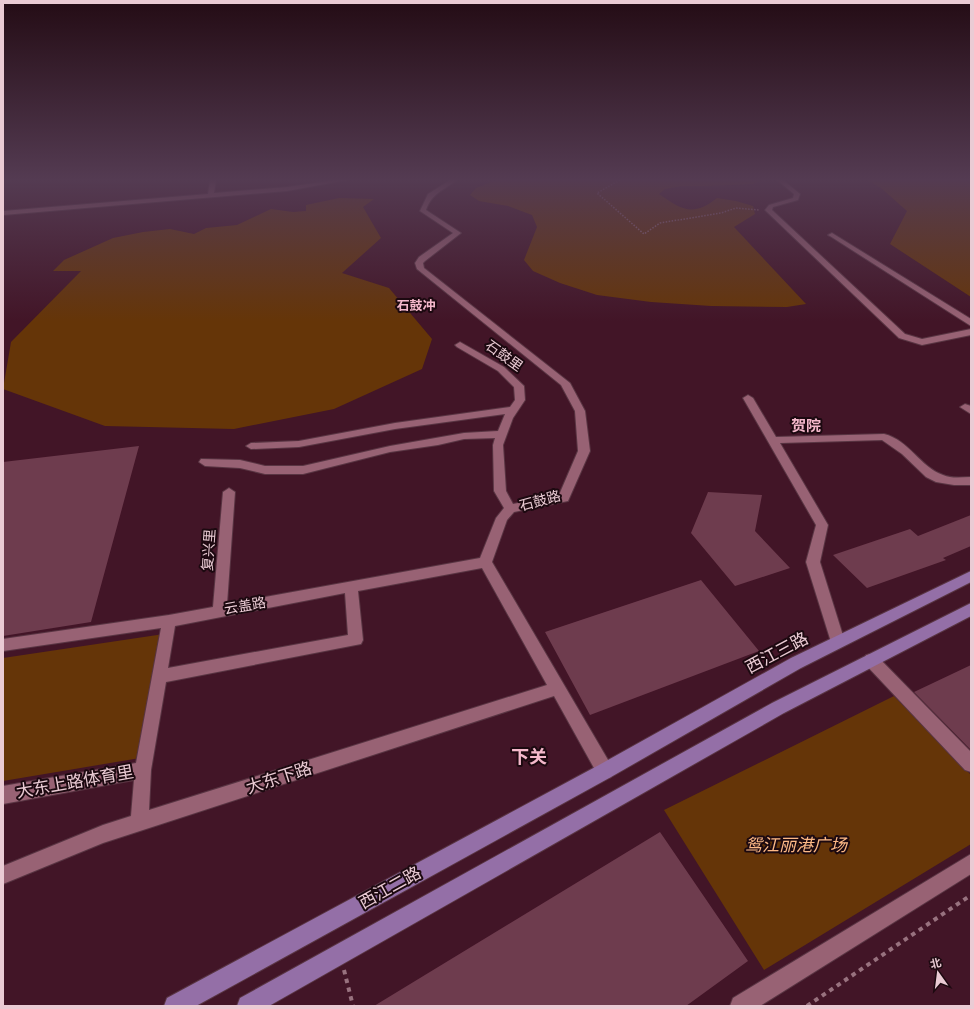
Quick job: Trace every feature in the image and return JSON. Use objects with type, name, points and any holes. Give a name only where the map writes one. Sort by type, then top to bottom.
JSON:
[{"type":"main road","name":"西江三路","points":[[605,771],[796,662],[971,576]]},
{"type":"main road","points":[[248,1006],[778,708],[971,609]]},
{"type":"main road","name":"西江二路","points":[[175,1006],[605,771]]},
{"type":"street","name":"石鼓路","points":[[449,227],[458,233],[422,259],[419,263],[421,270],[565,383],[580,411],[584,452],[564,498],[510,509],[502,518],[485,562]]},
{"type":"street","points":[[786,227],[902,336],[922,342],[971,332]]},
{"type":"street","points":[[832,235],[971,323]]},
{"type":"street","name":"石鼓里","points":[[460,345],[501,369],[519,386],[520,400],[508,418],[498,445],[500,491],[510,509]]},
{"type":"street","points":[[748,398],[822,525],[813,562],[838,642]]},
{"type":"street","points":[[251,446],[299,444],[395,426],[514,410]]},
{"type":"street","points":[[205,462],[240,464],[265,470],[302,470],[390,449],[438,442],[464,436],[501,434]]},
{"type":"street","points":[[773,440],[884,437],[895,442],[935,478],[954,483],[971,481]]},
{"type":"street","name":"复兴里","points":[[220,611],[230,492]]},
{"type":"street","points":[[485,562],[605,771]]},
{"type":"street","name":"云盖路","points":[[3,645],[169,620],[485,562]]},
{"type":"street","points":[[160,676],[356,640],[351,587]]},
{"type":"street","points":[[143,770],[169,620]]},
{"type":"street","points":[[871,660],[971,764]]},
{"type":"street","name":"大东下路","points":[[3,875],[103,834],[558,688]]},
{"type":"street","name":"大东上路体育里","points":[[3,795],[143,770],[139,823]]},
{"type":"street","points":[[742,1006],[971,863]]},
{"type":"path","points":[[636,227],[644,234],[654,227]]},
{"type":"path","points":[[807,1006],[971,895]]},
{"type":"path","points":[[340,954],[353,1006]]},
{"type":"green space","points":[[375,227],[381,238],[342,273],[389,288],[432,339],[422,369],[334,409],[234,429],[105,426],[3,389],[11,342],[81,271],[53,271],[64,260],[113,238],[143,232],[170,229],[194,234],[206,228]]},
{"type":"green space","points":[[537,227],[734,227],[806,304],[787,307],[711,306],[651,302],[597,295],[560,283],[533,271],[524,260]]},
{"type":"green space","points":[[899,227],[971,227],[971,297],[890,244]]},
{"type":"green space","points":[[164,634],[140,758],[3,781],[3,658]]},
{"type":"green space","name":"鸳江丽港广场","points":[[894,696],[971,775],[971,844],[764,970],[664,810]]},
{"type":"building","points":[[139,446],[91,622],[3,636],[3,462]]},
{"type":"building","points":[[708,492],[762,495],[755,531],[790,568],[735,586],[691,533]]},
{"type":"building","points":[[971,515],[971,546],[943,558],[946,560],[867,588],[833,555],[910,529],[918,536]]},
{"type":"building","points":[[701,580],[759,651],[590,715],[545,632]]},
{"type":"building","points":[[971,665],[971,750],[914,692]]},
{"type":"building","points":[[660,832],[748,961],[686,1006],[374,1006]]},
{"type":"district","name":"石鼓冲","points":[[416,305]]},
{"type":"district","name":"贺院","points":[[806,426]]},
{"type":"district","name":"下关","points":[[529,757]]}]
